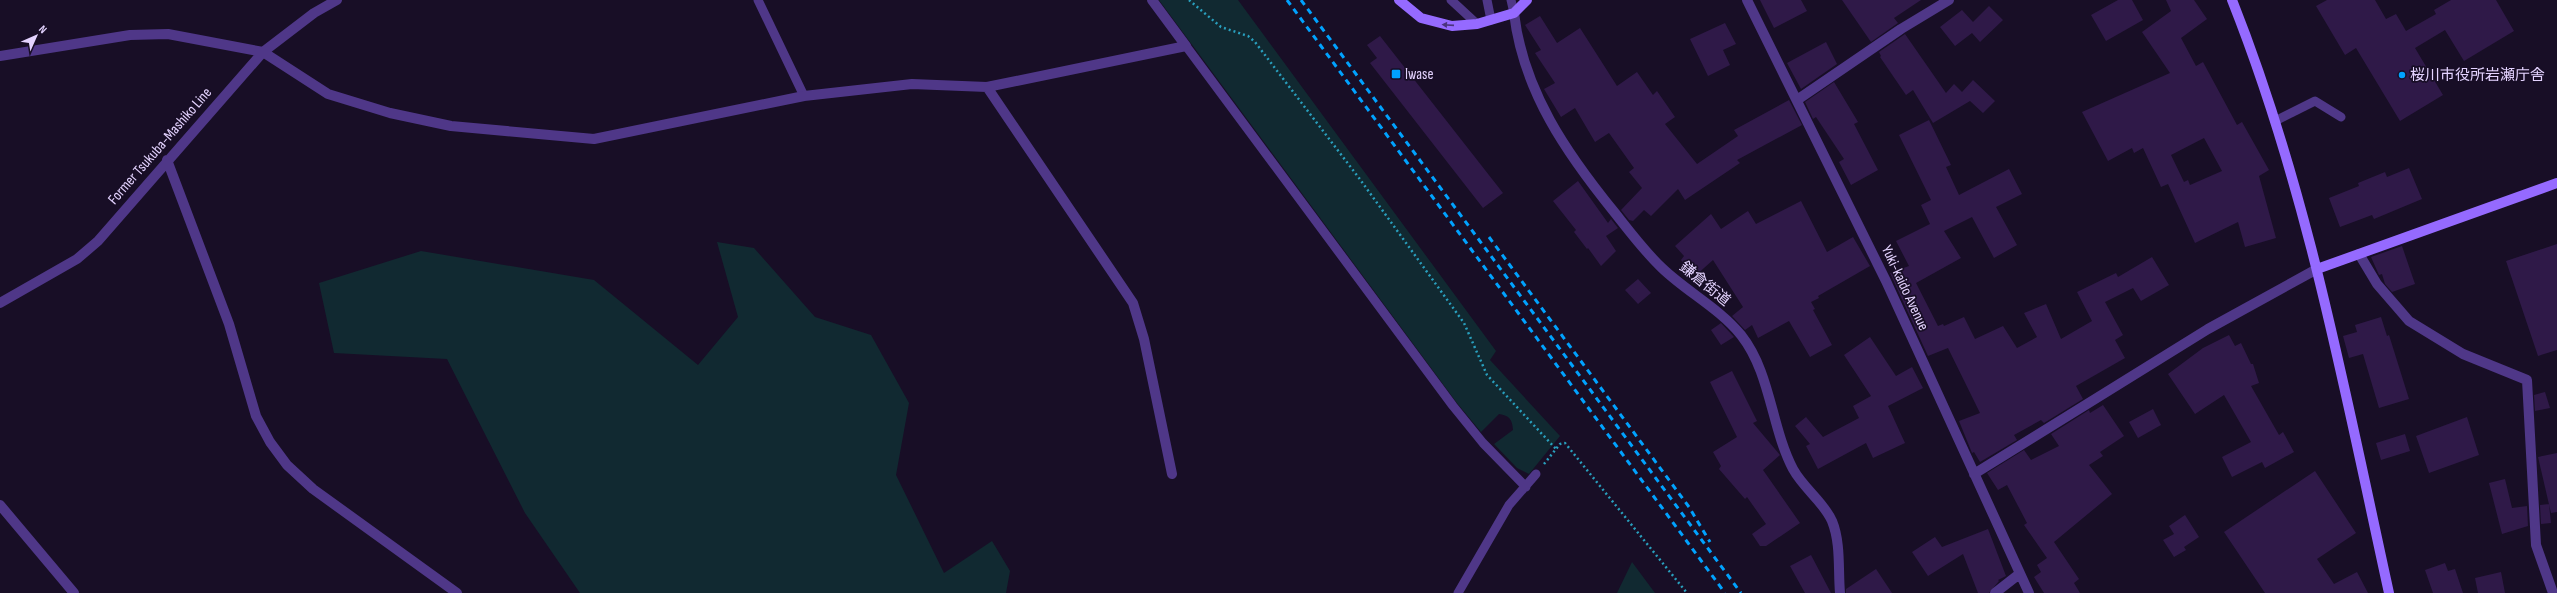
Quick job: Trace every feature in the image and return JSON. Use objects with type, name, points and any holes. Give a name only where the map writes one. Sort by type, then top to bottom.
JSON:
[{"type":"street","name":"Former Tsukuba-Mashiko Line","points":[[0,303],[77,259],[98,241],[167,160],[263,52],[314,13],[337,0]]},
{"type":"street","points":[[0,56],[130,35],[168,34],[263,52],[328,94],[390,113],[451,126],[594,139],[804,96],[912,84],[987,87],[1186,46],[1152,0]]},
{"type":"street","points":[[1398,0],[1421,18],[1439,24],[1477,24],[1514,13],[1527,0]]},
{"type":"street","name":"Yuki-kaido Avenue","points":[[1747,0],[1886,281],[1974,474],[2018,575],[2029,593]]},
{"type":"street","points":[[1797,100],[1901,29],[1949,0]]},
{"type":"street","points":[[2232,0],[2254,54],[2318,269],[2389,593]]},
{"type":"street","name":"鎌倉街道","points":[[1514,13],[1516,33],[1539,102],[1578,168],[1661,267],[1732,324],[1752,350],[1793,468],[1804,487],[1823,506],[1832,521],[1837,540],[1840,593]]},
{"type":"street","points":[[987,87],[1133,303],[1144,339],[1172,474]]},
{"type":"street","points":[[167,160],[229,324],[256,416],[270,442],[287,465],[313,489],[457,593]]},
{"type":"street","points":[[1974,474],[2208,328],[2318,269],[2557,183]]},
{"type":"street","points":[[2359,254],[2377,284],[2409,321],[2464,354],[2527,380],[2536,545],[2553,593]]},
{"type":"street","points":[[0,505],[74,593]]},
{"type":"street","points":[[1995,593],[2018,575]]},
{"type":"lane","points":[[758,0],[804,96]]},
{"type":"lane","points":[[1451,0],[1477,24]]},
{"type":"lane","points":[[1487,0],[1491,20]]},
{"type":"lane","points":[[1511,0],[1514,13]]},
{"type":"lane","points":[[1186,46],[1453,406],[1483,443],[1526,487]]},
{"type":"lane","points":[[2275,121],[2315,101],[2341,117]]},
{"type":"lane","points":[[1458,593],[1509,505],[1536,474]]},
{"type":"path","points":[[1188,0],[1221,27],[1248,36],[1255,42],[1360,178],[1464,323],[1488,375],[1556,449]]},
{"type":"path","points":[[1536,474],[1556,449],[1565,443],[1687,593]]},
{"type":"shaded area","points":[[1159,0],[1238,0],[1496,351],[1490,360],[1560,436],[1529,474],[1517,468],[1494,444],[1513,430],[1510,419],[1499,414],[1481,432],[1457,403]]},
{"type":"shaded area","points":[[717,242],[754,248],[815,317],[871,335],[909,403],[896,475],[944,573],[992,541],[1010,571],[1006,593],[580,593],[525,513],[447,359],[334,353],[319,283],[421,251],[594,280],[698,365],[738,317]]},
{"type":"shaded area","points":[[1632,562],[1655,593],[1617,593]]},
{"type":"building","points":[[1760,0],[1801,0],[1807,11],[1774,28]]},
{"type":"building","points":[[1842,0],[1921,0],[1894,18],[1898,23],[1871,42]]},
{"type":"building","points":[[2118,0],[2132,0],[2143,20],[2106,41],[2091,15]]},
{"type":"building","points":[[2166,0],[2194,0],[2207,19],[2181,38],[2196,66],[2203,62],[2237,125],[2242,122],[2269,170],[2259,176],[2276,238],[2245,247],[2238,222],[2195,243],[2168,184],[2161,187],[2143,148],[2134,153],[2132,148],[2108,161],[2082,112],[2170,73],[2142,32],[2171,11]],"holes":[[[2204,138],[2222,171],[2190,185],[2188,180],[2184,182],[2171,155]]]},
{"type":"building","name":"桜川市役所岩瀬庁舎","points":[[2327,0],[2375,0],[2386,19],[2396,14],[2406,31],[2436,14],[2434,10],[2451,0],[2496,0],[2514,31],[2464,61],[2445,30],[2415,48],[2443,95],[2400,121],[2356,48],[2345,55],[2316,6]]},
{"type":"building","points":[[1989,6],[2003,20],[1980,42],[1972,33],[1955,46],[1940,27],[1962,10],[1973,22]]},
{"type":"building","points":[[1540,16],[1557,43],[1580,28],[1617,86],[1637,72],[1653,95],[1657,91],[1675,117],[1665,124],[1697,164],[1738,136],[1734,130],[1789,100],[1802,125],[1737,160],[1740,163],[1685,200],[1678,189],[1651,216],[1644,210],[1633,221],[1629,220],[1621,210],[1642,188],[1629,172],[1634,168],[1609,133],[1595,142],[1575,108],[1561,117],[1544,89],[1555,83],[1535,53],[1541,50],[1525,25]]},
{"type":"building","points":[[1725,23],[1736,44],[1723,50],[1730,65],[1708,76],[1690,39]]},
{"type":"building","points":[[1905,34],[1946,93],[1954,84],[1962,92],[1973,80],[1995,101],[1983,113],[1970,101],[1933,123],[1913,90],[1906,95],[1880,57],[1879,52]]},
{"type":"building","points":[[1380,36],[1503,193],[1483,208],[1370,63],[1377,58],[1367,45]]},
{"type":"building","points":[[1826,42],[1837,64],[1801,89],[1787,63]]},
{"type":"building","points":[[1834,82],[1858,122],[1854,124],[1878,170],[1851,185],[1839,162],[1844,159],[1816,117],[1813,119],[1805,102]]},
{"type":"building","points":[[1929,120],[1951,165],[1946,167],[1959,195],[2009,169],[2022,194],[1996,207],[2017,245],[1994,258],[1972,217],[1944,231],[1961,258],[1916,283],[1938,326],[1943,324],[1944,326],[1964,317],[1975,339],[2003,326],[2017,348],[2037,337],[2024,313],[2046,304],[2061,339],[2092,321],[2077,292],[2116,273],[2118,277],[2152,257],[2169,285],[2141,301],[2133,288],[2105,302],[2123,335],[2115,340],[2125,358],[2076,386],[2083,399],[2044,423],[2041,420],[2014,435],[2017,440],[1980,462],[1974,452],[1972,453],[1959,421],[1980,413],[1948,348],[1928,356],[1890,273],[1909,266],[1896,241],[1930,224],[1921,205],[1931,200],[1899,135]]},
{"type":"building","points":[[2409,168],[2422,199],[2374,219],[2372,215],[2340,227],[2329,198],[2359,186],[2358,183],[2385,172],[2387,177]]},
{"type":"building","points":[[1578,181],[1608,223],[1611,219],[1618,228],[1606,236],[1616,251],[1601,266],[1574,232],[1576,230],[1553,201]]},
{"type":"building","points":[[1801,201],[1827,252],[1853,237],[1870,266],[1818,296],[1819,298],[1811,302],[1815,309],[1813,310],[1832,345],[1810,357],[1789,321],[1758,338],[1752,325],[1745,330],[1732,316],[1743,307],[1713,260],[1695,276],[1681,260],[1684,256],[1675,246],[1711,214],[1721,229],[1748,211],[1756,224]]},
{"type":"building","points":[[2557,244],[2557,350],[2538,356],[2506,261]]},
{"type":"building","points":[[2402,246],[2415,284],[2392,292],[2385,284],[2382,274],[2379,275],[2371,257]]},
{"type":"building","points":[[1638,279],[1651,293],[1638,304],[1625,290]]},
{"type":"building","points":[[2381,317],[2387,336],[2389,335],[2409,399],[2379,408],[2363,354],[2349,358],[2343,336],[2357,332],[2355,325]]},
{"type":"building","points":[[1721,323],[1734,337],[1721,345],[1711,330]]},
{"type":"building","points":[[2229,335],[2235,346],[2241,343],[2251,364],[2253,364],[2259,383],[2251,386],[2279,435],[2283,432],[2294,452],[2265,468],[2262,462],[2232,477],[2222,457],[2251,442],[2224,395],[2195,414],[2168,374],[2203,348]]},
{"type":"building","points":[[1870,337],[1896,376],[1912,367],[1923,388],[1888,406],[1905,443],[1873,458],[1866,443],[1818,469],[1806,446],[1810,444],[1795,426],[1806,417],[1823,437],[1859,418],[1853,406],[1871,396],[1844,355]]},
{"type":"building","points":[[1732,371],[1757,421],[1753,423],[1780,455],[1763,470],[1800,523],[1766,546],[1760,546],[1752,534],[1766,524],[1747,497],[1745,499],[1719,469],[1721,466],[1713,452],[1737,437],[1710,382]]},
{"type":"building","points":[[2545,392],[2550,408],[2535,411],[2534,395]]},
{"type":"building","points":[[2103,405],[2124,436],[2100,452],[2103,456],[2089,465],[2112,494],[2054,542],[2079,579],[2074,583],[2080,593],[2044,593],[2034,577],[2041,572],[2037,565],[2047,558],[2024,525],[2027,523],[2007,485],[1998,490],[1987,473],[2024,450],[2031,460],[2059,446],[2051,434],[2089,410],[2090,413]]},
{"type":"building","points":[[2153,409],[2161,425],[2138,438],[2129,422]]},
{"type":"building","points":[[2467,417],[2479,455],[2429,473],[2416,436]]},
{"type":"building","points":[[2405,434],[2410,451],[2381,460],[2376,443]]},
{"type":"building","points":[[2557,453],[2557,512],[2551,513],[2538,457]]},
{"type":"building","points":[[2315,471],[2356,533],[2317,559],[2334,584],[2357,572],[2368,593],[2265,593],[2224,532]]},
{"type":"building","points":[[2505,479],[2512,508],[2527,506],[2528,526],[2502,534],[2489,483]]},
{"type":"building","points":[[2549,504],[2551,523],[2541,524],[2540,505]]},
{"type":"building","points":[[2185,515],[2199,537],[2184,547],[2186,550],[2174,557],[2163,540],[2174,534],[2169,526]]},
{"type":"building","points":[[1988,529],[2006,576],[1998,580],[1999,581],[1989,593],[1978,593],[1963,554],[1928,576],[1912,552],[1935,537],[1942,547]]},
{"type":"building","points":[[1811,555],[1831,593],[1805,593],[1790,566]]},
{"type":"building","points":[[2445,563],[2448,571],[2455,569],[2463,593],[2433,593],[2425,570]]},
{"type":"building","points":[[1876,569],[1892,593],[1846,593],[1846,589]]},
{"type":"building","points":[[2501,572],[2505,593],[2478,593],[2475,578]]},
{"type":"railway","points":[[1287,0],[1725,593]]},
{"type":"railway","points":[[1301,0],[1741,593]]},
{"type":"railway","points":[[1489,237],[1689,507],[1710,542]]},
{"type":"place","name":"Iwase","points":[[1396,74]]},
{"type":"place","name":"桜川市役所岩瀬庁舎","points":[[2402,75]]}]
